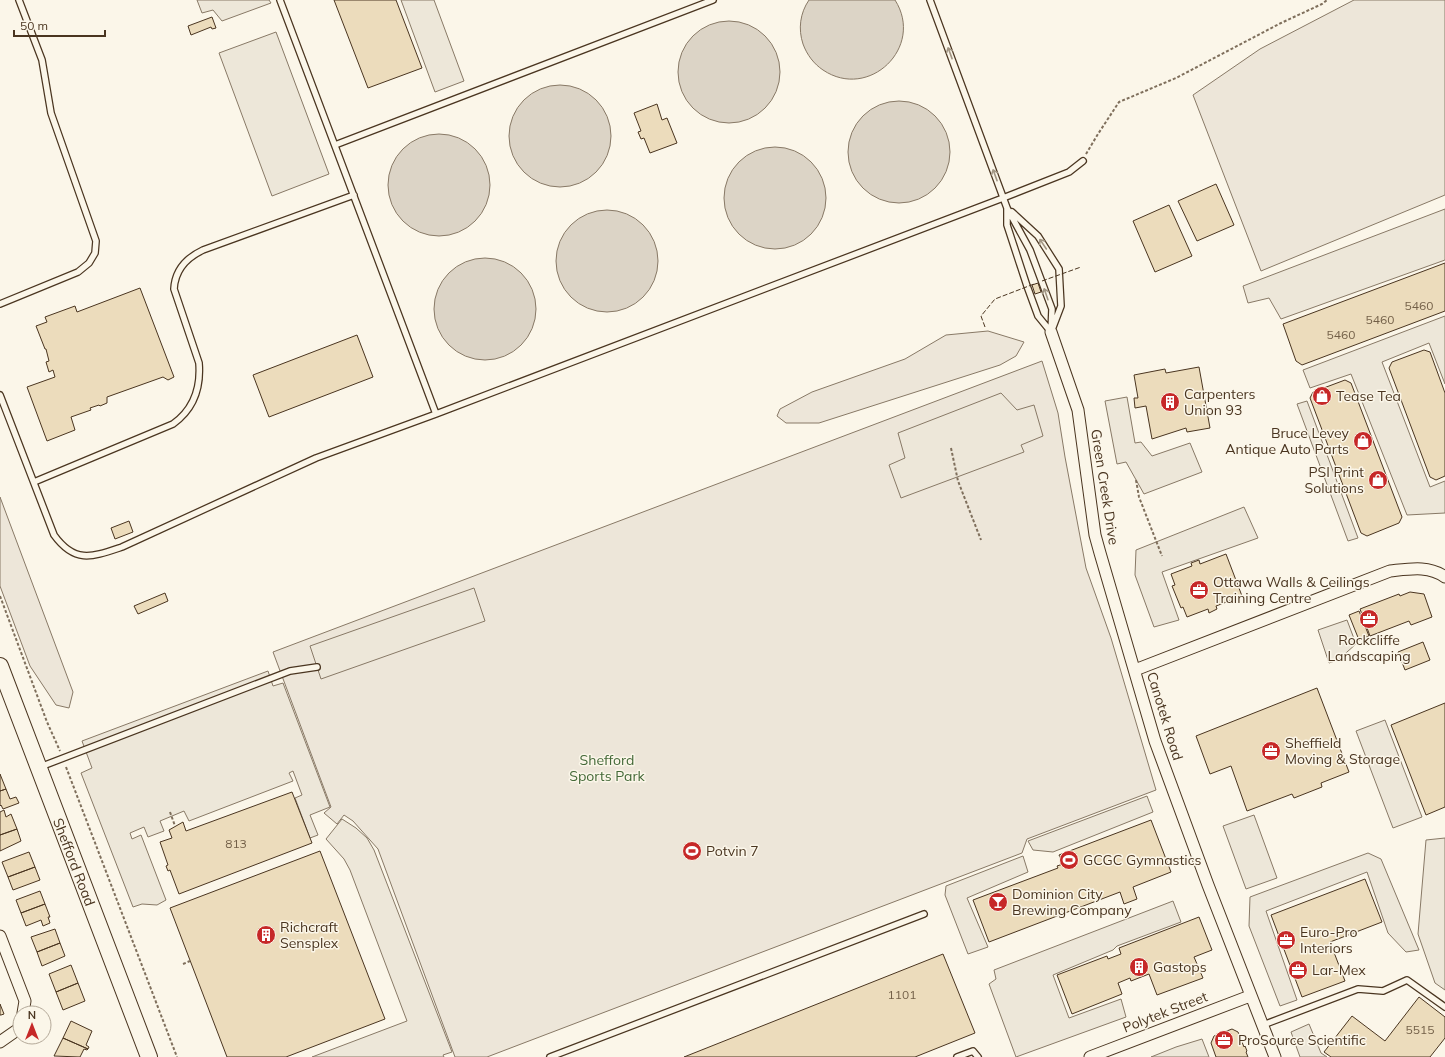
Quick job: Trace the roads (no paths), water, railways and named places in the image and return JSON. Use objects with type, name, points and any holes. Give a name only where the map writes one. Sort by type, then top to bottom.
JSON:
[{"type":"street","name":"Green Creek Drive","points":[[1050,332],[1078,410],[1095,535],[1135,670]]},
{"type":"street","name":"Canotek Road","points":[[1275,1057],[1250,996],[1155,741],[1135,670],[1390,571],[1428,569],[1445,577]]},
{"type":"street","name":"Shefford Road","points":[[0,666],[149,1057]]},
{"type":"street","points":[[0,936],[25,1001],[24,1005]]},
{"type":"street","name":"Polytek Street","points":[[1090,1057],[1250,996]]},
{"type":"street","points":[[0,1042],[12,1034]]},
{"type":"lane","points":[[0,304],[78,272],[89,263],[95,253],[96,241],[51,113],[42,60],[19,0]]},
{"type":"lane","points":[[280,0],[436,414]]},
{"type":"lane","points":[[335,145],[713,0]]},
{"type":"lane","points":[[930,0],[1003,198],[1030,250],[1049,302],[1052,313],[1050,332]]},
{"type":"lane","points":[[0,395],[54,535],[61,545],[71,552],[84,557],[102,554],[122,547],[316,458],[436,414],[1003,198],[1069,172],[1083,161]]},
{"type":"lane","points":[[34,482],[173,424],[187,412],[195,399],[199,386],[200,371],[199,363],[174,289],[178,270],[194,254],[354,194]]},
{"type":"lane","points":[[1007,208],[1038,236],[1059,269],[1061,306],[1050,332]]},
{"type":"lane","points":[[1007,208],[1007,225],[1027,286],[1038,316],[1050,332]]},
{"type":"lane","points":[[38,768],[290,671],[317,667]]},
{"type":"lane","points":[[550,1057],[924,914]]},
{"type":"lane","points":[[1263,1025],[1358,989],[1383,991],[1408,980],[1445,1007]]},
{"type":"lane","points":[[957,1057],[973,1051],[978,1057]]},
{"type":"place","name":"Tease Tea","points":[[1322,396]]},
{"type":"place","name":"Carpenters Union 93","points":[[1170,402]]},
{"type":"place","name":"Bruce Levey Antique Auto Parts","points":[[1363,441]]},
{"type":"place","name":"PSI Print Solutions","points":[[1378,480]]},
{"type":"place","name":"Ottawa Walls & Ceilings Training Centre","points":[[1199,590]]},
{"type":"place","name":"Rockcliffe Landscaping","points":[[1369,619]]},
{"type":"place","name":"Sheffield Moving & Storage","points":[[1271,751]]},
{"type":"place","name":"Potvin 7","points":[[692,851]]},
{"type":"place","name":"GCGC Gymnastics","points":[[1069,860]]},
{"type":"place","name":"Dominion City Brewing Company","points":[[998,902]]},
{"type":"place","name":"Richcraft Sensplex","points":[[266,935]]},
{"type":"place","name":"Euro-Pro Interiors","points":[[1286,940]]},
{"type":"place","name":"Gastops","points":[[1139,967]]},
{"type":"place","name":"Lar-Mex","points":[[1298,970]]},
{"type":"place","name":"ProSource Scientific","points":[[1224,1040]]},
{"type":"park label","name":"Shefford Sports Park","points":[[607,768]]}]
